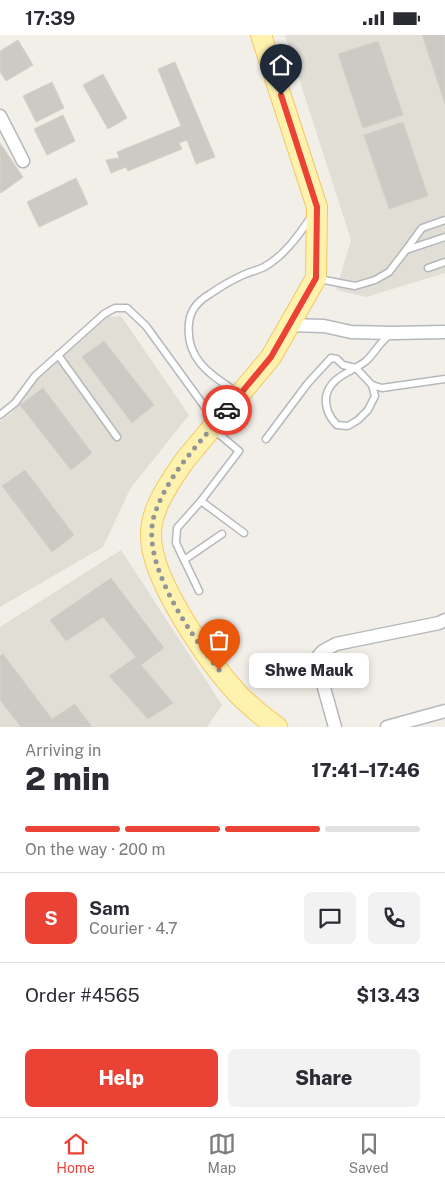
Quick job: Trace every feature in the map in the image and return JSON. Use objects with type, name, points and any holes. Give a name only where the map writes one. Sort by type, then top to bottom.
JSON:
[{"type":"main road","points":[[261,35],[317,207],[316,278],[271,357],[179,469],[154,513],[151,536],[154,558],[165,587],[209,658],[238,694],[271,725]]},
{"type":"street","points":[[0,116],[23,161]]},
{"type":"street","points":[[290,325],[324,326],[351,332],[445,332]]},
{"type":"street","points":[[335,727],[316,659],[322,651],[336,644],[439,623],[445,620]]},
{"type":"street","points":[[387,727],[445,711]]},
{"type":"lane","points":[[240,395],[209,373],[198,361],[189,342],[190,315],[194,306],[209,294],[243,275],[265,266],[286,250],[302,231],[317,207]]},
{"type":"lane","points":[[316,278],[355,286],[375,280],[390,272],[422,228],[445,220]]},
{"type":"lane","points":[[406,250],[445,237]]},
{"type":"lane","points":[[428,268],[445,261]]},
{"type":"lane","points":[[0,415],[15,403],[35,376],[104,314],[115,308],[127,308],[146,327],[214,426],[239,451],[201,501],[177,528],[176,543],[200,591]]},
{"type":"lane","points":[[266,439],[308,383],[331,358],[337,359],[343,365],[356,367],[372,385],[375,396],[368,410],[358,421],[348,425],[337,425],[330,418],[325,405],[327,391],[332,382],[356,367],[366,361],[379,343],[393,333]]},
{"type":"lane","points":[[58,355],[118,437]]},
{"type":"lane","points":[[372,385],[382,388],[445,379]]},
{"type":"lane","points":[[201,501],[244,533]]},
{"type":"lane","points":[[184,560],[222,534]]},
{"type":"shaded area","points":[[285,35],[445,35],[445,273],[366,297],[336,290],[351,240]]},
{"type":"shaded area","points":[[121,316],[189,415],[130,489],[103,547],[0,607],[0,421],[12,413],[35,381],[56,359],[108,317]]},
{"type":"shaded area","points":[[121,550],[222,705],[207,727],[0,727],[0,627]]},
{"type":"building","points":[[422,35],[445,35],[445,104]]},
{"type":"building","points":[[18,40],[33,65],[6,81],[0,72],[0,51]]},
{"type":"building","points":[[378,41],[403,115],[363,128],[338,54]]},
{"type":"building","points":[[175,62],[215,157],[196,164],[187,140],[179,143],[182,149],[128,171],[126,167],[111,173],[106,160],[119,158],[117,152],[181,126],[158,69]]},
{"type":"building","points":[[103,74],[127,118],[108,129],[83,85]]},
{"type":"building","points":[[52,82],[64,108],[36,122],[23,96]]},
{"type":"building","points":[[63,115],[75,141],[47,155],[34,129]]},
{"type":"building","points":[[403,122],[428,196],[389,209],[364,135]]},
{"type":"building","points":[[0,143],[23,177],[1,193],[0,192]]},
{"type":"building","points":[[76,178],[88,204],[39,227],[27,202]]},
{"type":"building","points":[[104,341],[154,405],[132,423],[82,357]]},
{"type":"building","points":[[43,388],[92,453],[71,470],[20,405]]},
{"type":"building","points":[[25,470],[74,535],[52,552],[2,486]]},
{"type":"building","points":[[111,578],[164,648],[141,665],[173,703],[148,719],[109,676],[136,657],[103,617],[66,641],[50,620]]},
{"type":"building","points":[[3,654],[52,719],[75,704],[92,727],[21,727],[0,700],[0,656]]},
{"type":"way so far","points":[[219,670],[209,658],[165,587],[154,558],[151,536],[154,513],[163,495],[185,460],[227,410]]},
{"type":"place","name":"Shwe Mauk","points":[[219,670]]},
{"type":"route","points":[[227,410],[271,357],[316,278],[317,207],[281,95]]}]
